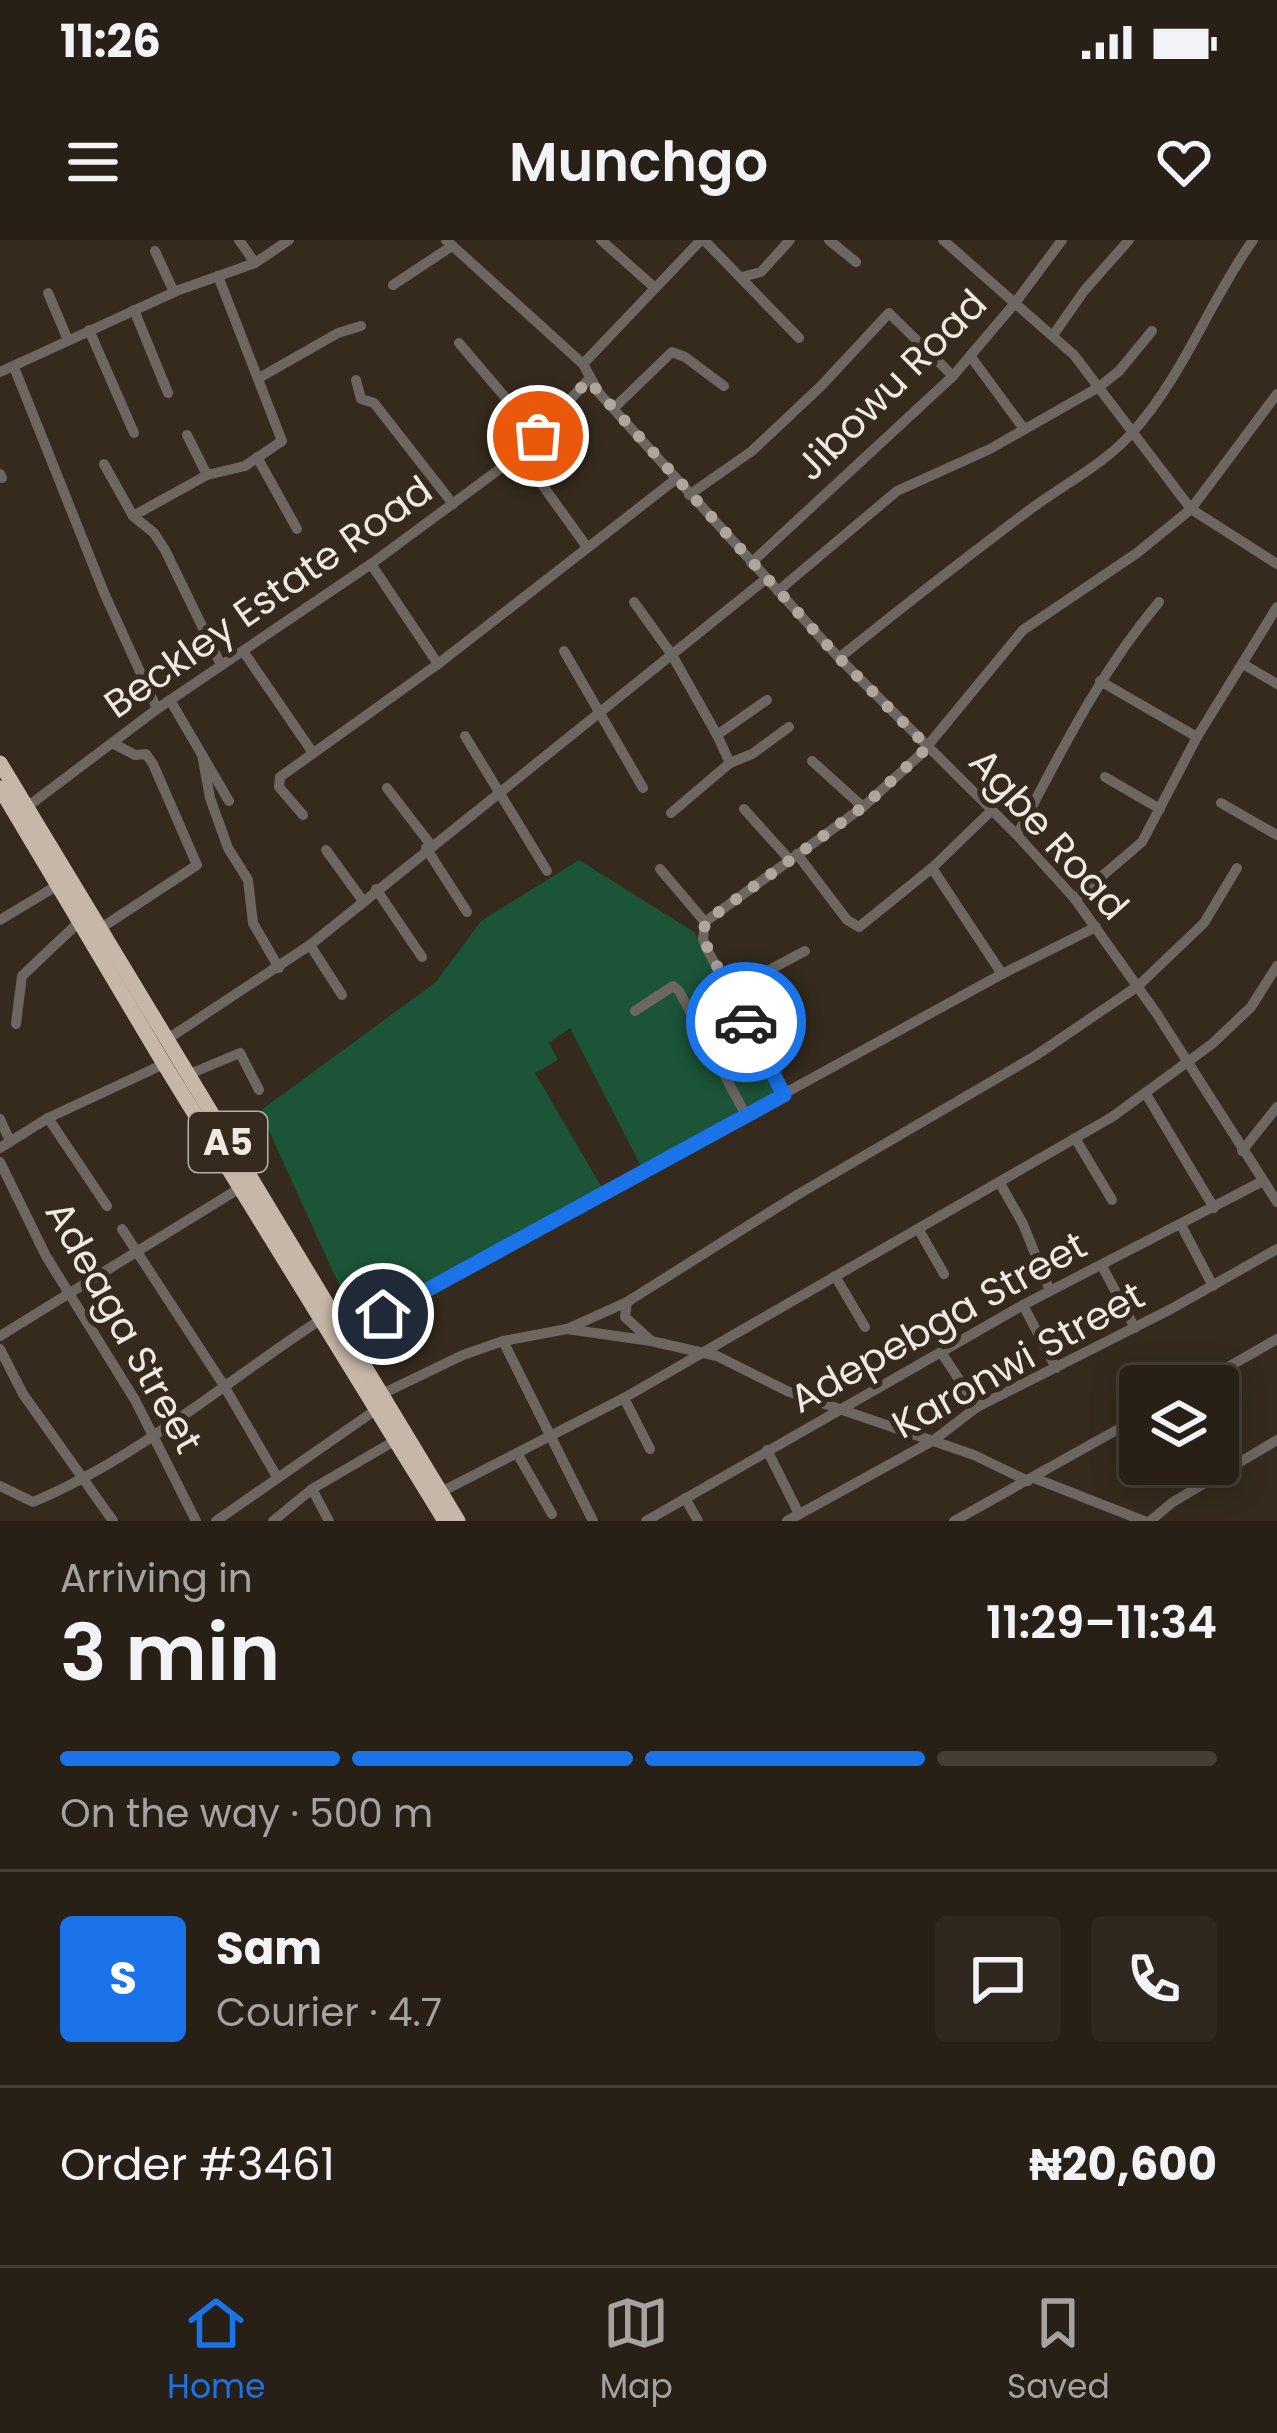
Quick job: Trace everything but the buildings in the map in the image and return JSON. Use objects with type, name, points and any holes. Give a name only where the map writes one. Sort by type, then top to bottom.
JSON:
[{"type":"highway","name":"A5","points":[[0,763],[346,1334],[396,1440],[445,1521]]},
{"type":"highway","name":"A5","points":[[1,793],[320,1320],[458,1521]]},
{"type":"street","points":[[239,240],[255,263]]},
{"type":"street","points":[[0,372],[175,292],[255,263],[289,240]]},
{"type":"street","points":[[601,240],[655,288]]},
{"type":"street","points":[[583,364],[702,240],[800,338]]},
{"type":"street","points":[[742,277],[760,272],[790,240]]},
{"type":"street","points":[[830,240],[856,262]]},
{"type":"street","points":[[943,240],[1054,334],[1191,509],[1277,564]]},
{"type":"street","name":"Jibowu Road","points":[[752,563],[953,376],[1062,240]]},
{"type":"street","points":[[1054,334],[1129,240]]},
{"type":"street","points":[[839,658],[1131,434],[1201,334],[1223,282],[1252,240]]},
{"type":"street","points":[[392,285],[449,243],[583,364],[588,380]]},
{"type":"street","points":[[155,251],[175,292]]},
{"type":"street","points":[[133,516],[207,475],[245,466],[282,441],[218,275]]},
{"type":"street","points":[[48,293],[68,340]]},
{"type":"street","points":[[134,310],[168,393]]},
{"type":"street","points":[[689,495],[752,451],[889,313],[953,376]]},
{"type":"street","points":[[259,378],[338,333],[361,326]]},
{"type":"street","points":[[89,330],[134,434]]},
{"type":"street","points":[[778,591],[897,490],[990,449],[1099,387],[1152,331]]},
{"type":"street","points":[[459,343],[538,436]]},
{"type":"street","points":[[614,408],[672,352],[724,386]]},
{"type":"street","points":[[971,357],[1024,429]]},
{"type":"street","points":[[14,367],[105,595],[157,709]]},
{"type":"street","points":[[356,380],[361,399],[374,403],[453,504]]},
{"type":"street","name":"Beckley Estate Road","points":[[27,807],[157,709],[371,564],[520,454],[588,380]]},
{"type":"street","name":"Agbe Road","points":[[588,380],[839,658],[1075,899],[1138,986],[1277,1202]]},
{"type":"street","points":[[784,1095],[703,939],[705,922],[863,807],[928,747],[1023,630],[1137,553],[1191,509],[1277,394]]},
{"type":"street","points":[[187,435],[207,475]]},
{"type":"street","points":[[520,454],[587,547]]},
{"type":"street","points":[[257,457],[297,530]]},
{"type":"street","points":[[104,464],[133,516],[159,541],[221,665]]},
{"type":"street","points":[[303,815],[277,782],[676,479]]},
{"type":"street","points":[[371,564],[438,664]]},
{"type":"street","points":[[166,1040],[310,945],[766,579]]},
{"type":"street","points":[[634,602],[672,655],[730,763]]},
{"type":"street","points":[[1017,835],[1120,647],[1159,602]]},
{"type":"street","points":[[1075,899],[1137,848],[1277,607]]},
{"type":"street","points":[[243,651],[313,753]]},
{"type":"street","points":[[564,651],[644,788]]},
{"type":"street","points":[[1243,664],[1277,684]]},
{"type":"street","points":[[1100,681],[1198,737]]},
{"type":"street","points":[[170,700],[230,801]]},
{"type":"street","points":[[717,735],[767,700]]},
{"type":"street","points":[[671,813],[730,763],[789,727]]},
{"type":"street","points":[[465,736],[547,872]]},
{"type":"street","points":[[98,929],[197,865],[153,764],[146,754],[135,755],[112,743]]},
{"type":"street","points":[[202,754],[210,798],[228,848],[248,880],[253,923],[279,968]]},
{"type":"street","points":[[812,761],[863,807]]},
{"type":"street","points":[[1105,777],[1160,809]]},
{"type":"street","points":[[387,788],[467,912]]},
{"type":"street","points":[[1221,803],[1277,835]]},
{"type":"street","points":[[744,809],[847,920],[859,927],[932,868],[992,810]]},
{"type":"street","points":[[326,850],[363,901]]},
{"type":"street","points":[[932,868],[1002,974]]},
{"type":"street","points":[[216,1521],[379,1401],[433,1368],[503,1341],[567,1329],[628,1302],[797,1195],[1035,1056],[1138,986],[1204,923],[1237,868]]},
{"type":"street","points":[[660,869],[705,922]]},
{"type":"street","points":[[0,920],[58,885]]},
{"type":"street","points":[[376,890],[422,957]]},
{"type":"street","points":[[16,1024],[22,976],[79,922]]},
{"type":"street","points":[[346,1334],[1096,927]]},
{"type":"street","points":[[310,945],[342,995]]},
{"type":"street","points":[[730,991],[805,951]]},
{"type":"street","points":[[441,1492],[624,1398],[920,1232],[1146,1094],[1241,1017],[1273,981],[1277,966]]},
{"type":"street","points":[[635,1011],[664,988],[673,986],[679,991],[747,1117]]},
{"type":"street","points":[[187,1075],[240,1053],[259,1090]]},
{"type":"street","points":[[0,1119],[5,1144],[48,1118],[164,1064]]},
{"type":"street","points":[[1146,1094],[1214,1208]]},
{"type":"street","points":[[1242,1151],[1277,1107]]},
{"type":"street","points":[[48,1118],[107,1206]]},
{"type":"street","points":[[1076,1138],[1112,1200]]},
{"type":"street","name":"Adeaga Street","points":[[0,1162],[70,1296],[135,1400],[196,1521]]},
{"type":"street","name":"Adepebga Street","points":[[646,1521],[1023,1305],[1262,1181]]},
{"type":"street","points":[[1001,1185],[1023,1224],[1050,1291]]},
{"type":"street","points":[[0,1336],[240,1188]]},
{"type":"street","points":[[1181,1225],[1213,1286]]},
{"type":"street","points":[[122,1229],[277,1477]]},
{"type":"street","points":[[920,1232],[944,1274]]},
{"type":"street","name":"Karonwi Street","points":[[787,1521],[934,1441],[977,1407],[1135,1328],[1277,1249]]},
{"type":"street","points":[[1102,1266],[1135,1328]]},
{"type":"street","points":[[835,1276],[865,1327]]},
{"type":"street","points":[[628,1302],[626,1317],[651,1341]]},
{"type":"street","points":[[1023,1305],[1056,1368]]},
{"type":"street","points":[[0,1486],[33,1502],[85,1478],[153,1437],[320,1320]]},
{"type":"street","points":[[567,1329],[702,1353],[787,1391],[844,1407],[1147,1521],[1277,1440]]},
{"type":"street","points":[[1232,1365],[1277,1339]]},
{"type":"street","points":[[503,1341],[592,1521]]},
{"type":"street","points":[[0,1349],[23,1394],[113,1521]]},
{"type":"street","points":[[941,1352],[977,1407]]},
{"type":"street","points":[[624,1398],[650,1449]]},
{"type":"street","points":[[954,1521],[1119,1430]]},
{"type":"street","points":[[273,1521],[312,1489],[396,1440]]},
{"type":"street","points":[[767,1450],[800,1514]]},
{"type":"street","points":[[517,1453],[551,1514]]},
{"type":"street","points":[[312,1489],[329,1521]]},
{"type":"street","points":[[685,1498],[698,1521]]},
{"type":"green space","points":[[579,860],[694,932],[783,1092],[644,1172],[570,1028],[549,1043],[558,1060],[535,1073],[605,1193],[361,1333],[260,1111],[436,982],[481,921]]},
{"type":"way so far","points":[[538,436],[588,380],[839,658],[928,747],[863,807],[705,922],[703,939],[746,1022]]},
{"type":"route","points":[[383,1314],[784,1095],[746,1022]]}]
